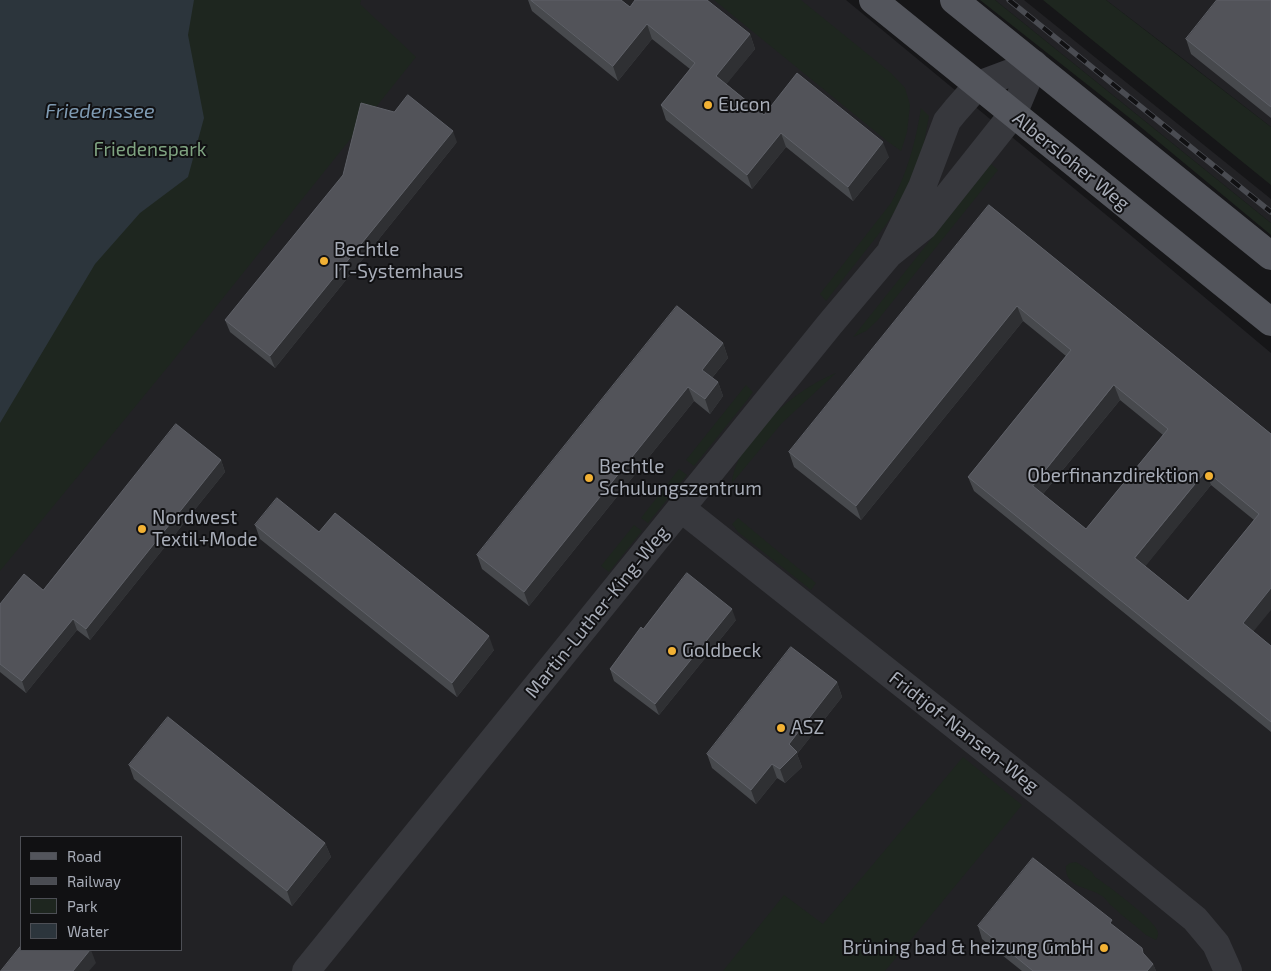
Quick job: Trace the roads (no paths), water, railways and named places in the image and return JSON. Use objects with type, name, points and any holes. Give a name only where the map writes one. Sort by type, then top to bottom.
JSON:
[{"type":"main road","name":"Albersloher Weg","points":[[873,0],[1271,322]]},
{"type":"main road","points":[[954,0],[1271,256]]},
{"type":"street","name":"Martin-Luther-King-Weg","points":[[889,254],[922,187],[948,121],[978,85],[1034,64]]},
{"type":"street","name":"Martin-Luther-King-Weg","points":[[306,971],[889,254],[924,226],[1013,114],[1034,64]]},
{"type":"street","name":"Fridtjof-Nansen-Weg","points":[[682,509],[1195,919],[1216,944],[1228,971]]},
{"type":"water","name":"Friedenssee","points":[[0,0],[194,0],[188,35],[204,118],[188,177],[140,213],[95,264],[0,423]]},
{"type":"railway","points":[[1009,0],[1271,212]]},
{"type":"place","name":"Eucon","points":[[708,105]]},
{"type":"place","name":"Bechtle IT-Systemhaus","points":[[324,261]]},
{"type":"place","name":"Oberfinanzdirektion","points":[[1209,476]]},
{"type":"place","name":"Bechtle Schulungszentrum","points":[[589,478]]},
{"type":"place","name":"Nordwest Textil+Mode","points":[[142,529]]},
{"type":"place","name":"Goldbeck","points":[[672,651]]},
{"type":"place","name":"ASZ","points":[[781,728]]},
{"type":"place","name":"Brüning bad & heizung GmbH","points":[[1104,948]]},
{"type":"park label","name":"Friedenspark","points":[[150,150]]}]
